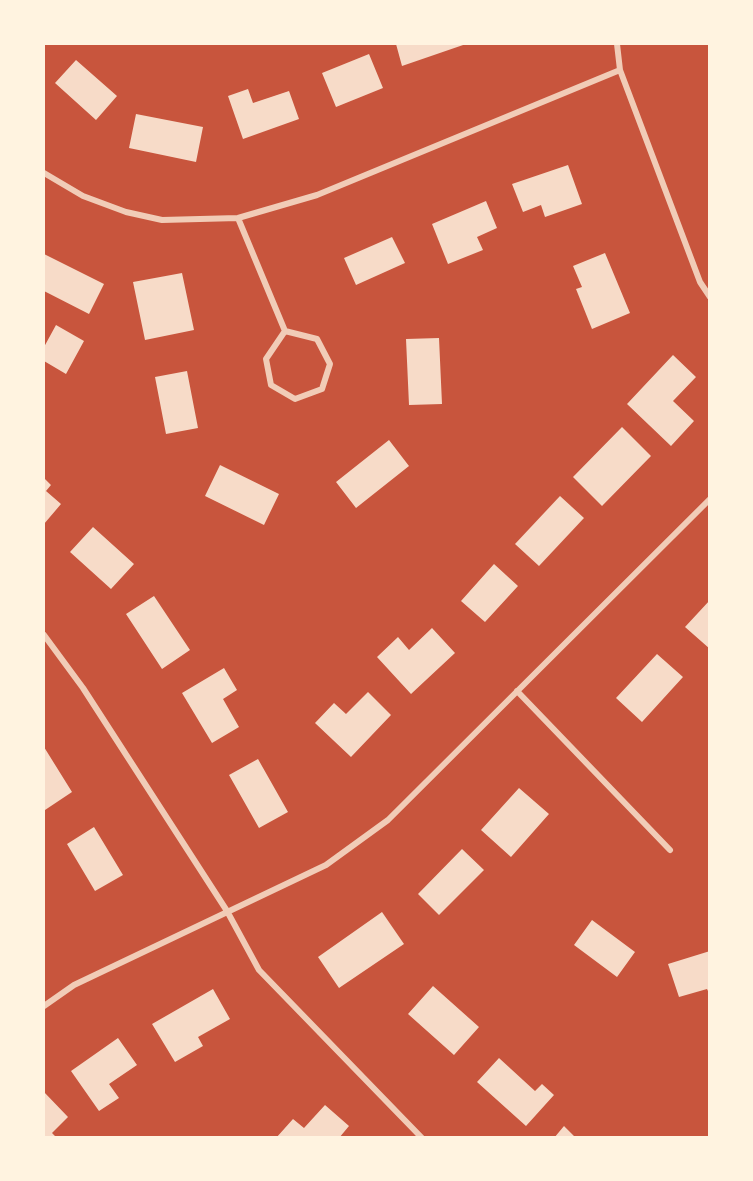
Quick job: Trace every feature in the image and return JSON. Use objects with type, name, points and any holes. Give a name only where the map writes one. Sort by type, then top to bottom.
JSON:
[{"type":"street","points":[[617,44],[620,70],[700,282],[710,297]]},
{"type":"street","points":[[44,173],[83,196],[126,212],[162,220],[238,218],[317,195],[620,70]]},
{"type":"street","points":[[238,218],[285,331]]},
{"type":"street","points":[[285,331],[317,339],[330,364],[322,388],[295,399],[271,385],[266,359],[285,331]]},
{"type":"street","points":[[44,1006],[74,985],[326,865],[388,820],[710,499]]},
{"type":"street","points":[[44,635],[83,688],[227,911],[259,970],[422,1137]]},
{"type":"street","points":[[517,691],[670,850]]},
{"type":"building","points":[[396,44],[466,44],[402,66]]},
{"type":"building","points":[[369,54],[383,88],[336,107],[322,73]]},
{"type":"building","points":[[76,60],[117,96],[96,120],[55,83]]},
{"type":"building","points":[[248,89],[253,103],[289,91],[299,119],[243,139],[228,96]]},
{"type":"building","points":[[136,114],[203,127],[196,162],[129,148]]},
{"type":"building","points":[[568,165],[582,204],[545,217],[541,205],[523,212],[512,184]]},
{"type":"building","points":[[486,201],[497,228],[477,237],[483,250],[448,264],[432,224]]},
{"type":"building","points":[[392,237],[405,263],[356,285],[344,258]]},
{"type":"building","points":[[605,253],[630,313],[592,329],[576,289],[582,287],[573,266]]},
{"type":"building","points":[[44,254],[104,284],[89,314],[44,291]]},
{"type":"building","points":[[182,273],[194,330],[145,340],[133,282]]},
{"type":"building","points":[[56,325],[84,341],[66,374],[44,361],[44,347]]},
{"type":"building","points":[[439,338],[442,404],[409,405],[406,339]]},
{"type":"building","points":[[673,355],[696,377],[673,401],[694,421],[671,446],[627,404]]},
{"type":"building","points":[[187,371],[198,428],[166,434],[155,377]]},
{"type":"building","points":[[622,427],[651,456],[602,506],[573,477]]},
{"type":"building","points":[[389,440],[409,466],[356,508],[336,482]]},
{"type":"building","points":[[220,465],[279,494],[264,525],[205,496]]},
{"type":"building","points":[[44,478],[51,485],[46,491],[61,504],[44,524]]},
{"type":"building","points":[[560,496],[584,518],[539,566],[515,544]]},
{"type":"building","points":[[93,527],[134,564],[111,589],[70,552]]},
{"type":"building","points":[[494,564],[518,586],[485,622],[461,601]]},
{"type":"building","points":[[154,596],[190,650],[162,669],[126,614]]},
{"type":"building","points":[[710,600],[710,649],[685,627]]},
{"type":"building","points":[[432,628],[455,653],[411,694],[377,657],[398,637],[409,650]]},
{"type":"building","points":[[657,654],[683,677],[642,722],[616,698]]},
{"type":"building","points":[[224,668],[237,690],[223,699],[239,727],[212,743],[182,693]]},
{"type":"building","points":[[368,692],[391,715],[351,757],[315,723],[334,703],[346,714]]},
{"type":"building","points":[[44,747],[72,792],[45,810],[44,807]]},
{"type":"building","points":[[258,759],[288,812],[259,828],[229,775]]},
{"type":"building","points":[[519,788],[549,814],[511,857],[481,830]]},
{"type":"building","points":[[94,827],[123,875],[95,891],[67,844]]},
{"type":"building","points":[[462,849],[484,870],[439,915],[418,894]]},
{"type":"building","points":[[382,912],[404,944],[339,988],[318,957]]},
{"type":"building","points":[[592,920],[635,952],[617,977],[574,945]]},
{"type":"building","points":[[710,951],[710,995],[707,989],[679,997],[668,964]]},
{"type":"building","points":[[433,986],[479,1027],[454,1055],[408,1014]]},
{"type":"building","points":[[213,989],[230,1019],[198,1037],[203,1046],[175,1062],[152,1024]]},
{"type":"building","points":[[118,1038],[137,1065],[109,1084],[119,1098],[99,1111],[71,1071]]},
{"type":"building","points":[[499,1058],[535,1091],[542,1084],[554,1095],[526,1126],[477,1082]]},
{"type":"building","points":[[44,1092],[68,1117],[52,1133],[57,1138],[44,1138]]},
{"type":"building","points":[[325,1105],[349,1126],[339,1138],[276,1138],[293,1119],[304,1128]]},
{"type":"building","points":[[564,1126],[576,1138],[554,1138]]}]
